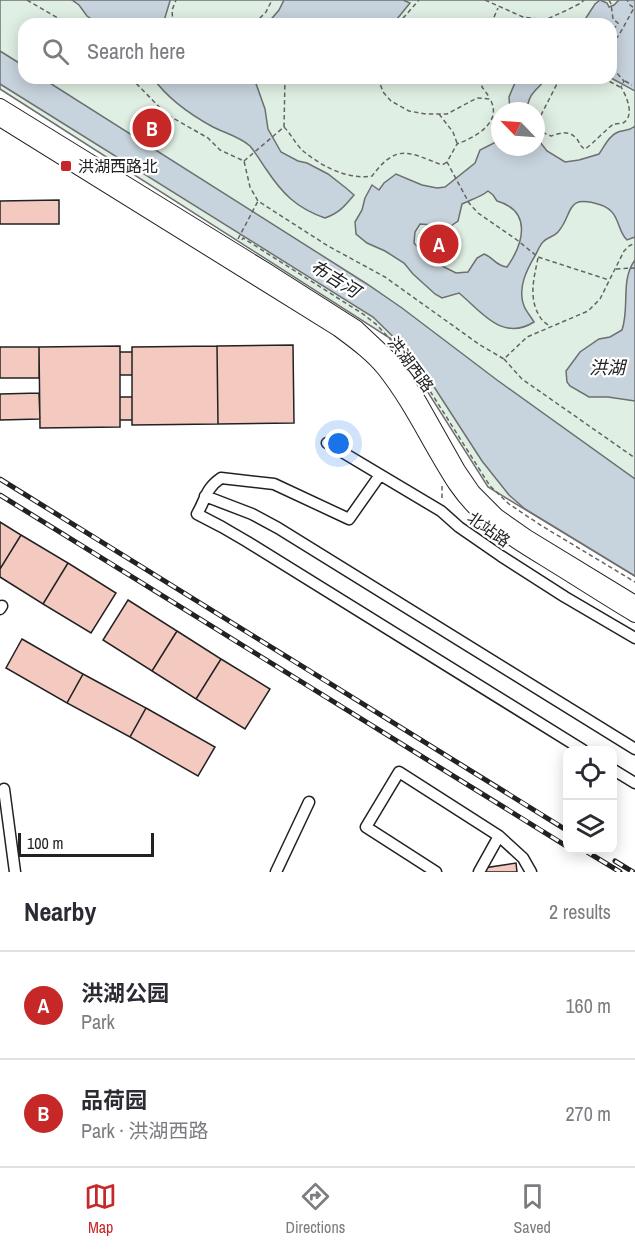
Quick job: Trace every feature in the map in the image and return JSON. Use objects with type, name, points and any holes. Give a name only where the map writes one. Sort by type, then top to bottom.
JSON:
[{"type":"main road","name":"洪湖西路","points":[[0,106],[357,328],[391,360],[419,401],[458,471],[497,516],[635,603]]},
{"type":"main road","name":"洪湖西路","points":[[0,119],[315,314],[354,341],[383,368],[463,495],[482,516],[518,543],[635,615]]},
{"type":"street","name":"北站路","points":[[327,443],[441,511],[459,527],[547,585],[635,638]]},
{"type":"street","points":[[380,475],[349,519],[274,483],[220,478],[212,484],[197,514],[246,541],[577,746]]},
{"type":"street","points":[[205,496],[252,514],[278,528],[635,750]]},
{"type":"street","points":[[436,872],[366,827],[399,772],[499,836],[523,858],[531,872]]},
{"type":"street","points":[[617,772],[635,783]]},
{"type":"street","points":[[4,789],[15,872]]},
{"type":"street","points":[[276,872],[309,802]]},
{"type":"street","points":[[479,872],[499,836]]},
{"type":"path","points":[[27,0],[58,18]]},
{"type":"path","points":[[173,18],[172,10],[176,0]]},
{"type":"path","points":[[261,18],[272,0]]},
{"type":"path","points":[[403,18],[419,0]]},
{"type":"path","points":[[485,0],[530,18]]},
{"type":"path","points":[[549,18],[584,0]]},
{"type":"path","points":[[609,0],[612,18]]},
{"type":"path","points":[[611,4],[615,0]]},
{"type":"path","points":[[617,38],[635,8],[627,0]]},
{"type":"path","points":[[493,18],[498,7]]},
{"type":"path","points":[[617,72],[624,81],[632,85]]},
{"type":"path","points":[[621,87],[624,81]]},
{"type":"path","points":[[137,84],[166,114],[208,138],[220,150],[244,161]]},
{"type":"path","points":[[285,84],[284,128],[312,157],[327,167],[352,177],[372,176],[382,163],[397,154],[415,154],[442,165],[447,162],[457,144],[481,132],[491,119]]},
{"type":"path","points":[[380,84],[390,101],[400,108],[426,114],[447,114],[477,98],[490,99]]},
{"type":"path","points":[[482,84],[492,102]]},
{"type":"path","points":[[545,106],[557,84]]},
{"type":"path","points":[[545,133],[551,136],[568,133],[576,138],[580,146],[585,149],[614,124],[625,123],[631,117],[633,108],[621,87],[614,84]]},
{"type":"path","points":[[439,114],[453,132],[457,144]]},
{"type":"path","points":[[244,161],[284,128]]},
{"type":"path","points":[[244,161],[250,187],[258,201],[328,246],[385,277],[480,345],[504,359],[522,379],[635,458]]},
{"type":"path","points":[[447,162],[469,202],[478,213],[538,257],[610,280]]},
{"type":"path","points":[[258,201],[237,238],[241,241],[243,238],[377,325],[413,364],[490,486],[509,504],[542,526],[635,582]]},
{"type":"path","points":[[504,359],[527,337],[588,311],[600,299],[624,251],[635,243]]},
{"type":"path","points":[[538,257],[532,296],[540,318],[551,327]]},
{"type":"path","points":[[616,269],[635,268]]},
{"type":"path","points":[[442,481],[442,498]]},
{"type":"green space","points":[[0,0],[635,0],[635,576],[488,487],[396,342],[0,89]]},
{"type":"water","points":[[72,0],[170,1],[165,18],[90,18]]},
{"type":"water","points":[[284,0],[403,0],[410,3],[398,18],[272,18]]},
{"type":"water","points":[[600,0],[607,3],[609,7],[619,0],[635,0],[635,91],[617,81],[617,18],[586,18]]},
{"type":"water","name":"布吉河","points":[[0,51],[18,62],[18,84],[51,84],[367,284],[635,479],[635,576],[525,509],[509,495],[482,461],[416,359],[373,317],[0,84]]},
{"type":"water","points":[[158,84],[256,84],[265,109],[268,129],[281,152],[328,174],[354,195],[341,209],[325,218],[306,210],[284,192],[250,146],[188,112]]},
{"type":"water","points":[[514,84],[542,84],[529,102],[509,102]]},
{"type":"water","points":[[635,126],[635,237],[627,240],[612,212],[607,208],[589,202],[575,204],[558,232],[541,245],[526,272],[522,286],[522,299],[534,322],[523,327],[512,329],[502,327],[484,316],[459,293],[442,298],[413,274],[404,263],[367,243],[356,234],[355,222],[372,185],[379,190],[396,174],[422,185],[445,187],[475,163],[480,150],[491,144],[491,156],[545,156],[545,148],[565,162],[599,154],[613,135]],"holes":[[[488,191],[497,201],[516,212],[522,229],[518,248],[507,267],[499,265],[484,254],[477,258],[468,272],[456,273],[442,266],[439,259],[421,251],[414,243],[415,232],[420,224],[435,225],[445,230],[458,221],[462,204]]]},
{"type":"water","name":"洪湖","points":[[635,260],[635,401],[589,397],[570,386],[567,382],[566,371],[580,352],[599,339],[610,337],[622,330],[626,285],[630,268]]},
{"type":"building","points":[[59,200],[59,224],[0,224],[0,201]]},
{"type":"building","points":[[293,345],[294,423],[218,424],[217,346]]},
{"type":"building","points":[[120,346],[120,427],[40,428],[39,347]]},
{"type":"building","points":[[217,346],[218,424],[132,425],[132,347]]},
{"type":"building","points":[[0,347],[39,347],[39,378],[0,378]]},
{"type":"building","points":[[120,352],[132,352],[132,375],[120,375]]},
{"type":"building","points":[[39,393],[40,419],[0,420],[0,394]]},
{"type":"building","points":[[120,397],[132,397],[132,420],[120,420]]},
{"type":"building","points":[[0,522],[21,535],[0,569]]},
{"type":"building","points":[[21,535],[68,563],[43,604],[0,577],[0,569]]},
{"type":"building","points":[[68,563],[116,593],[91,633],[43,604]]},
{"type":"building","points":[[128,600],[177,631],[152,671],[103,640]]},
{"type":"building","points":[[177,631],[221,659],[196,699],[152,671]]},
{"type":"building","points":[[22,639],[83,674],[67,703],[6,668]]},
{"type":"building","points":[[221,659],[270,689],[245,729],[196,699]]},
{"type":"building","points":[[83,674],[146,708],[130,737],[67,703]]},
{"type":"building","points":[[146,708],[215,747],[198,776],[130,737]]},
{"type":"building","points":[[516,863],[517,872],[484,872],[484,868]]},
{"type":"railway","points":[[0,479],[563,828]]},
{"type":"railway","points":[[0,495],[563,844]]},
{"type":"railway","points":[[591,854],[620,872]]},
{"type":"railway","points":[[615,861],[633,872]]},
{"type":"place","name":"品荷园","points":[[152,128]]},
{"type":"place","name":"洪湖西路北","points":[[66,166]]},
{"type":"place","name":"洪湖公园","points":[[439,244]]}]
